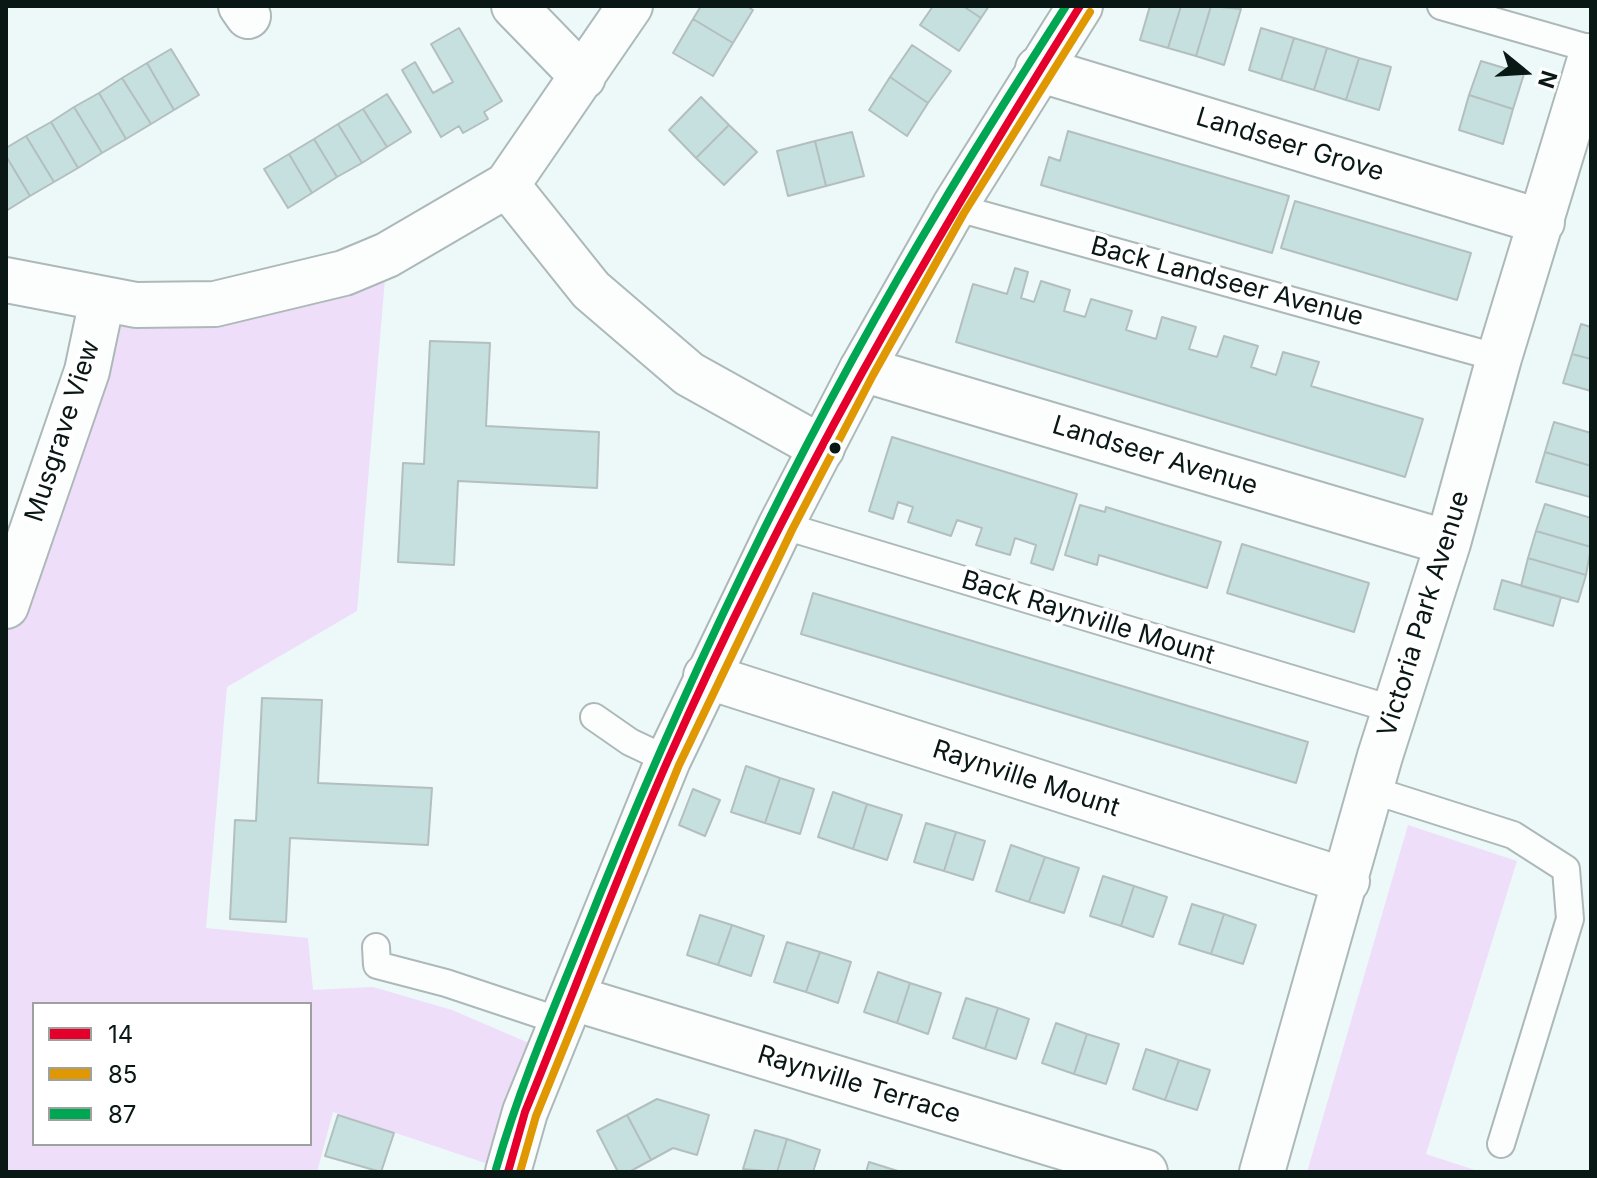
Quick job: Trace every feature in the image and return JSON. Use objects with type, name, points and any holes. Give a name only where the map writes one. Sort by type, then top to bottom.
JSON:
[{"type":"street","points":[[514,6],[583,77]]},
{"type":"street","points":[[6,280],[136,305],[215,304],[344,273],[411,244],[507,185],[630,6]]},
{"type":"street","points":[[508,1172],[525,1112],[668,760],[706,676],[862,369],[954,207],[1080,6]]},
{"type":"street","name":"Victoria Park Avenue","points":[[1262,1172],[1395,710],[1448,543],[1499,358],[1591,56]]},
{"type":"street","name":"Landseer Grove","points":[[1038,69],[1542,222]]},
{"type":"street","points":[[507,185],[591,290],[689,374],[822,448]]},
{"type":"street","name":"Musgrave View","points":[[6,606],[87,371],[102,300]]},
{"type":"street","name":"Landseer Avenue","points":[[862,369],[1448,543]]},
{"type":"street","name":"Raynville Mount","points":[[706,676],[1347,881]]},
{"type":"street","name":"Raynville Terrace","points":[[568,1010],[1145,1172]]},
{"type":"lane","points":[[1441,6],[1591,49]]},
{"type":"lane","name":"Back Landseer Avenue","points":[[954,207],[1499,358]]},
{"type":"lane","name":"Back Raynville Mount","points":[[781,525],[1395,710]]},
{"type":"lane","points":[[594,717],[630,742],[668,760]]},
{"type":"lane","points":[[1372,790],[1513,835],[1566,869],[1570,919],[1501,1144]]},
{"type":"lane","points":[[376,947],[377,965],[568,1010]]},
{"type":"shaded area","points":[[387,255],[357,611],[227,687],[206,928],[308,938],[313,990],[373,987],[452,1010],[550,1052],[509,1171],[333,1112],[317,1172],[6,1172],[6,606],[102,300]]},
{"type":"shaded area","points":[[1408,825],[1517,861],[1426,1154],[1481,1172],[1307,1172]]},
{"type":"building","points":[[701,6],[747,6],[753,10],[733,43],[693,19]]},
{"type":"building","points":[[933,6],[963,6],[981,18],[959,51],[920,25]]},
{"type":"building","points":[[963,6],[989,6],[981,18]]},
{"type":"building","points":[[1150,6],[1181,6],[1168,48],[1140,40]]},
{"type":"building","points":[[1181,6],[1211,6],[1196,56],[1168,48]]},
{"type":"building","points":[[1211,6],[1241,9],[1224,65],[1196,56]]},
{"type":"building","points":[[693,19],[733,43],[713,76],[673,53]]},
{"type":"building","points":[[459,28],[502,101],[484,112],[488,119],[463,133],[459,126],[441,137],[402,70],[415,62],[433,93],[453,82],[431,44]]},
{"type":"building","points":[[1261,28],[1294,38],[1281,80],[1249,70]]},
{"type":"building","points":[[1294,38],[1327,48],[1314,90],[1281,80]]},
{"type":"building","points":[[912,45],[951,71],[928,103],[890,77]]},
{"type":"building","points":[[1327,48],[1359,58],[1346,100],[1314,90]]},
{"type":"building","points":[[171,49],[199,95],[174,110],[147,63]]},
{"type":"building","points":[[1359,58],[1391,67],[1379,110],[1346,100]]},
{"type":"building","points":[[1481,61],[1524,74],[1513,109],[1469,95]]},
{"type":"building","points":[[147,63],[174,110],[151,124],[122,78]]},
{"type":"building","points":[[890,77],[928,103],[907,136],[869,110]]},
{"type":"building","points":[[122,78],[151,124],[126,139],[99,93]]},
{"type":"building","points":[[99,93],[126,139],[102,153],[74,107]]},
{"type":"building","points":[[387,94],[411,132],[387,147],[363,109]]},
{"type":"building","points":[[1469,95],[1513,109],[1503,144],[1459,130]]},
{"type":"building","points":[[701,97],[729,125],[696,158],[669,130]]},
{"type":"building","points":[[74,107],[102,153],[78,168],[51,122]]},
{"type":"building","points":[[363,109],[387,147],[362,163],[338,124]]},
{"type":"building","points":[[51,122],[78,168],[54,182],[26,136]]},
{"type":"building","points":[[338,124],[362,163],[337,177],[314,139]]},
{"type":"building","points":[[729,125],[757,152],[724,185],[696,158]]},
{"type":"building","points":[[1068,131],[1289,196],[1272,253],[1041,185],[1049,157],[1060,161]]},
{"type":"building","points":[[852,132],[864,176],[826,186],[815,141]]},
{"type":"building","points":[[26,136],[54,182],[30,196],[6,156],[6,148]]},
{"type":"building","points":[[314,139],[337,177],[312,193],[289,154]]},
{"type":"building","points":[[815,141],[826,186],[788,196],[777,151]]},
{"type":"building","points":[[289,154],[312,193],[288,208],[264,169]]},
{"type":"building","points":[[6,156],[30,196],[6,211]]},
{"type":"building","points":[[1295,201],[1471,253],[1457,300],[1281,248]]},
{"type":"building","points":[[1015,268],[1028,272],[1021,298],[1034,302],[1041,281],[1070,290],[1064,311],[1085,317],[1091,299],[1132,311],[1126,330],[1156,339],[1162,317],[1196,327],[1189,349],[1217,357],[1224,336],[1258,346],[1251,367],[1276,375],[1283,352],[1319,362],[1311,386],[1423,419],[1405,477],[956,342],[973,284],[1007,294]]},
{"type":"building","points":[[1581,324],[1591,327],[1591,359],[1572,354]]},
{"type":"building","points":[[430,341],[490,343],[486,426],[599,432],[597,488],[458,481],[454,565],[398,562],[403,463],[424,464]]},
{"type":"building","points":[[1572,354],[1591,359],[1591,391],[1563,383]]},
{"type":"building","points":[[1554,422],[1591,433],[1591,466],[1545,452]]},
{"type":"building","points":[[892,437],[1077,494],[1053,570],[1031,563],[1036,545],[1015,538],[1010,555],[976,545],[982,528],[957,520],[951,536],[908,522],[913,507],[898,502],[893,519],[869,511]]},
{"type":"building","points":[[1545,452],[1591,466],[1590,497],[1536,482]]},
{"type":"building","points":[[1545,504],[1591,518],[1591,547],[1536,531]]},
{"type":"building","points":[[1080,505],[1105,512],[1106,507],[1221,542],[1207,588],[1099,555],[1097,565],[1065,555]]},
{"type":"building","points":[[1536,531],[1591,547],[1586,575],[1528,558]]},
{"type":"building","points":[[1242,544],[1369,583],[1354,632],[1227,593]]},
{"type":"building","points":[[1528,558],[1586,575],[1578,602],[1521,586]]},
{"type":"building","points":[[1502,580],[1561,597],[1553,626],[1494,609]]},
{"type":"building","points":[[813,593],[1308,742],[1296,783],[801,634]]},
{"type":"building","points":[[262,698],[322,700],[318,783],[432,788],[428,845],[290,838],[286,922],[230,919],[235,820],[256,821]]},
{"type":"building","points":[[746,766],[780,778],[765,823],[731,812]]},
{"type":"building","points":[[780,778],[814,789],[800,834],[765,823]]},
{"type":"building","points":[[693,789],[720,800],[705,836],[679,825]]},
{"type":"building","points":[[833,792],[867,804],[853,849],[818,837]]},
{"type":"building","points":[[867,804],[902,815],[887,860],[853,849]]},
{"type":"building","points":[[926,823],[956,832],[944,871],[914,862]]},
{"type":"building","points":[[956,832],[985,841],[973,880],[944,871]]},
{"type":"building","points":[[1011,845],[1045,857],[1029,902],[996,891]]},
{"type":"building","points":[[1045,857],[1079,868],[1064,913],[1029,902]]},
{"type":"building","points":[[1103,876],[1134,886],[1121,926],[1090,916]]},
{"type":"building","points":[[1134,886],[1167,897],[1153,937],[1121,926]]},
{"type":"building","points":[[1192,904],[1224,914],[1211,954],[1179,944]]},
{"type":"building","points":[[1224,914],[1256,925],[1243,964],[1211,954]]},
{"type":"building","points":[[700,915],[732,925],[718,965],[687,955]]},
{"type":"building","points":[[732,925],[764,936],[751,976],[718,965]]},
{"type":"building","points":[[787,942],[820,952],[806,992],[774,982]]},
{"type":"building","points":[[820,952],[851,962],[838,1003],[806,992]]},
{"type":"building","points":[[878,972],[910,983],[897,1023],[864,1012]]},
{"type":"building","points":[[910,983],[941,993],[928,1034],[897,1023]]},
{"type":"building","points":[[966,998],[998,1008],[985,1049],[953,1038]]},
{"type":"building","points":[[998,1008],[1029,1019],[1016,1059],[985,1049]]},
{"type":"building","points":[[1056,1023],[1087,1034],[1074,1074],[1042,1063]]},
{"type":"building","points":[[1087,1034],[1119,1044],[1106,1084],[1074,1074]]},
{"type":"building","points":[[1146,1049],[1179,1060],[1165,1100],[1133,1089]]},
{"type":"building","points":[[1179,1060],[1210,1070],[1197,1110],[1165,1100]]},
{"type":"building","points":[[657,1099],[709,1115],[697,1155],[673,1148],[651,1160],[627,1115]]},
{"type":"building","points":[[338,1115],[394,1133],[381,1172],[325,1156]]},
{"type":"building","points":[[627,1115],[651,1160],[629,1172],[618,1172],[597,1131]]},
{"type":"building","points":[[755,1130],[787,1139],[777,1172],[743,1169]]},
{"type":"building","points":[[787,1139],[820,1150],[813,1172],[777,1172]]},
{"type":"building","points":[[869,1162],[901,1172],[866,1172]]},
{"type":"transit line","name":"87","points":[[496,1169],[531,1065],[637,805],[759,540],[848,367],[896,283],[1066,6]]},
{"type":"transit line","name":"14","points":[[508,1172],[525,1112],[631,847],[668,760],[760,565],[913,282],[1080,6]]},
{"type":"transit line","name":"85","points":[[520,1172],[536,1116],[679,765],[792,530],[873,375],[964,213],[1090,12]]}]
